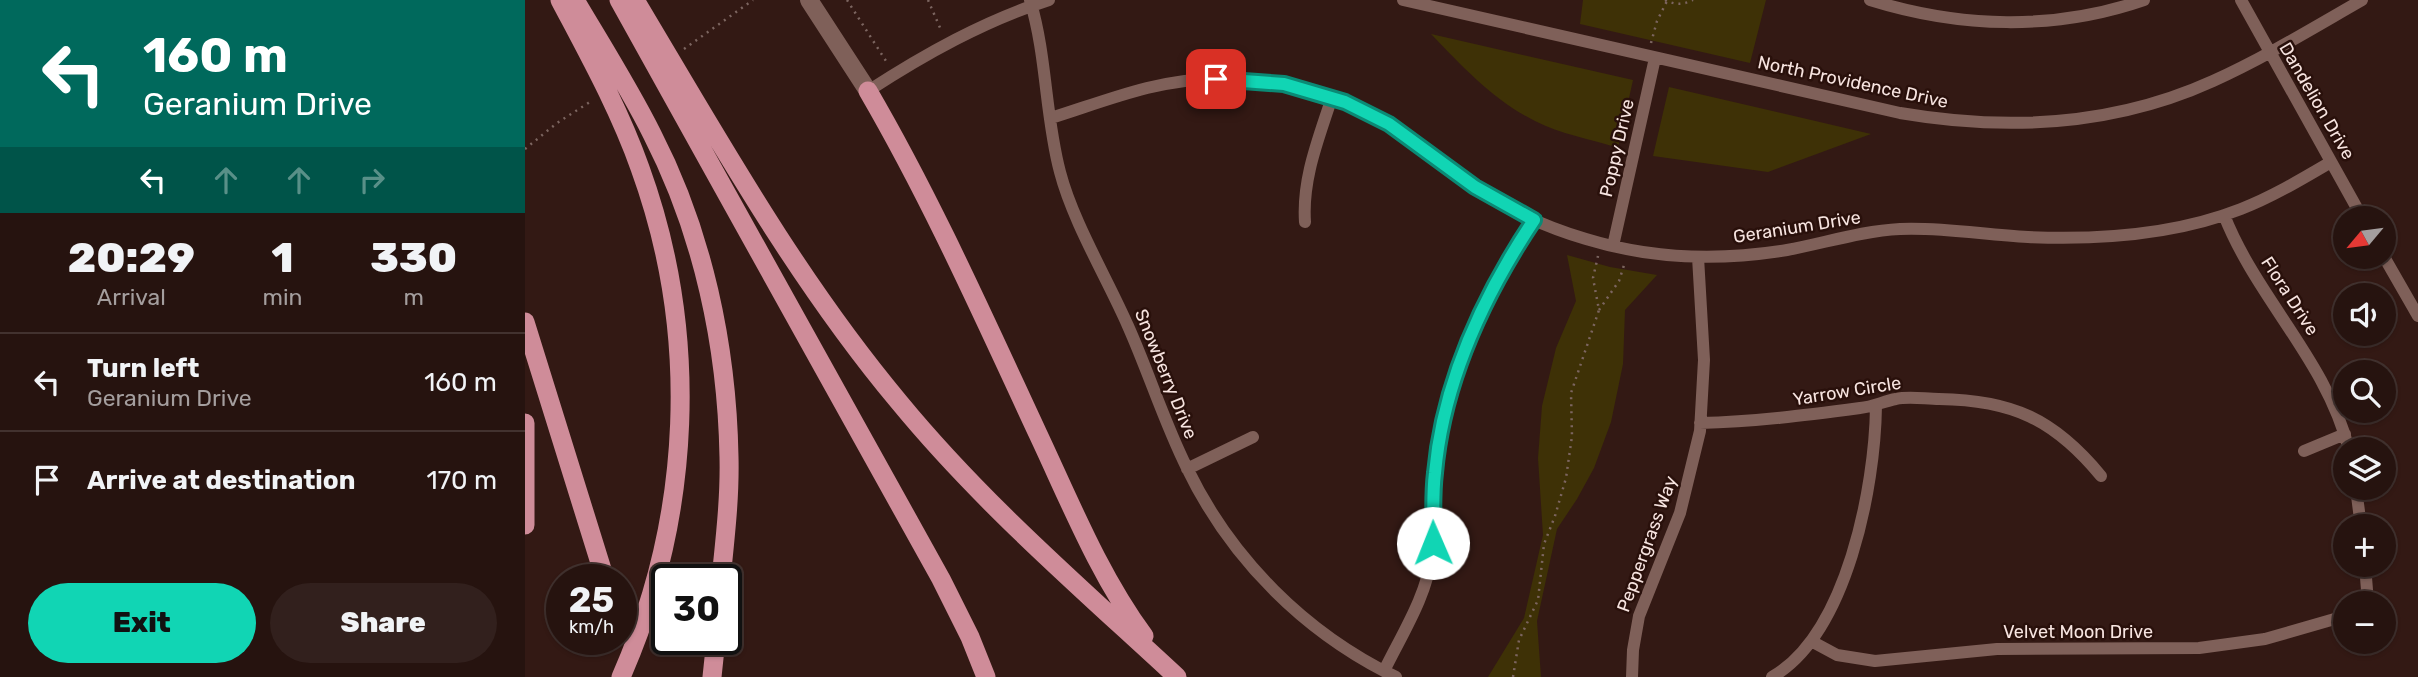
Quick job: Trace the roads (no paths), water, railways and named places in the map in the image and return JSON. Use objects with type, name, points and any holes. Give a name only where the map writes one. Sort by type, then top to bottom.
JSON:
[{"type":"highway","points":[[559,0],[610,97],[641,169],[670,278],[679,353],[679,440],[669,527],[648,610],[621,677]]},
{"type":"highway","points":[[575,0],[652,133],[681,200],[703,270],[719,343],[728,420],[728,498],[722,564]]},
{"type":"highway","points":[[619,0],[941,579],[970,637],[986,677]]},
{"type":"highway","points":[[635,0],[781,239],[869,366],[927,436],[984,497],[1178,677]]},
{"type":"highway","points":[[868,91],[933,210],[1106,575],[1142,632],[1178,677]]},
{"type":"highway","points":[[525,322],[600,564]]},
{"type":"highway","points":[[525,423],[525,525]]},
{"type":"highway","points":[[628,655],[635,677]]},
{"type":"highway","points":[[712,677],[714,655]]},
{"type":"main road","points":[[809,0],[868,91]]},
{"type":"street","points":[[868,91],[933,51],[1031,3],[1049,0]]},
{"type":"street","name":"North Providence Drive","points":[[1403,0],[1900,113],[1952,121],[2013,123],[2069,120],[2143,106],[2213,81],[2269,53],[2362,0]]},
{"type":"street","points":[[1870,0],[1943,18],[2012,23],[2072,18],[2144,0]]},
{"type":"street","name":"Dandelion Drive","points":[[2241,0],[2356,206]]},
{"type":"street","name":"Snowberry Drive","points":[[1031,3],[1059,170],[1071,204],[1129,328],[1187,469],[1223,531],[1261,577],[1312,625],[1355,655],[1390,674]]},
{"type":"street","name":"Poppy Drive","points":[[1613,246],[1655,58]]},
{"type":"street","name":"Geranium Drive","points":[[1051,118],[1149,88],[1192,81],[1265,81],[1303,88],[1332,97],[1389,124],[1475,187],[1534,220],[1563,232],[1613,246],[1658,255],[1698,257],[1767,253],[1858,234],[1899,229],[1952,230],[2006,236],[2074,237],[2158,230],[2191,225],[2261,201],[2331,162]]},
{"type":"street","points":[[1305,222],[1308,172],[1332,97]]},
{"type":"street","name":"Flora Drive","points":[[2224,215],[2242,256],[2318,371],[2335,406],[2346,437]]},
{"type":"street","points":[[1390,674],[1429,570],[1433,543],[1435,471],[1454,383],[1484,304],[1534,220]]},
{"type":"street","name":"Peppergrass Way","points":[[1632,677],[1639,616],[1647,590],[1680,513],[1695,460],[1704,360],[1698,257]]},
{"type":"street","points":[[2392,270],[2418,316]]},
{"type":"street","name":"Yarrow Circle","points":[[1700,423],[1770,420],[1876,406],[1897,399],[1977,401],[2010,408],[2042,421],[2074,446],[2101,476]]},
{"type":"street","points":[[1772,677],[1789,665],[1811,641],[1834,600],[1861,522],[1872,463],[1876,406]]},
{"type":"street","points":[[2304,451],[2345,434]]},
{"type":"street","points":[[1187,469],[1252,437]]},
{"type":"street","name":"Velvet Moon Drive","points":[[1811,641],[1836,655],[1875,661],[1997,649],[2199,648],[2265,639],[2333,619]]}]
